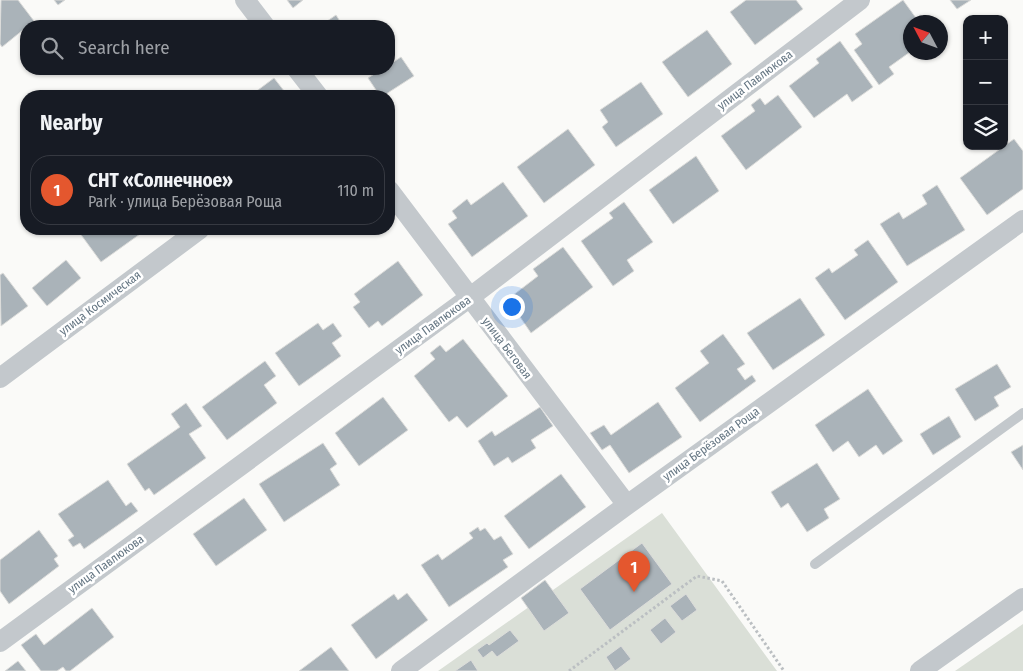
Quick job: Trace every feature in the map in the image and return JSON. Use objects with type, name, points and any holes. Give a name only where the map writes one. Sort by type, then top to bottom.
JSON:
[{"type":"street","points":[[245,0],[260,20]]},
{"type":"street","name":"улица Павлюкова","points":[[0,642],[469,298],[860,0]]},
{"type":"street","points":[[302,75],[313,90]]},
{"type":"street","name":"улица Беговая","points":[[395,198],[627,505]]},
{"type":"street","name":"улица Берёзовая Роща","points":[[401,671],[627,505],[1023,220]]},
{"type":"street","name":"улица Космическая","points":[[0,378],[192,235]]},
{"type":"street","points":[[920,671],[1023,598]]},
{"type":"lane","points":[[816,564],[1023,413]]},
{"type":"path","points":[[569,671],[697,576],[722,582],[784,671]]},
{"type":"shaded area","points":[[662,513],[777,671],[438,671]]},
{"type":"shaded area","points":[[1023,624],[1023,671],[955,671]]},
{"type":"building","points":[[1,0],[18,0],[33,20],[20,20],[20,32],[2,47],[0,44]]},
{"type":"building","points":[[54,0],[65,0],[58,5]]},
{"type":"building","points":[[287,0],[303,0],[293,8]]},
{"type":"building","points":[[746,0],[796,0],[803,9],[755,45],[730,12]]},
{"type":"building","points":[[903,0],[914,15],[903,15],[903,57],[889,67],[894,74],[879,85],[854,50],[862,44],[855,34]]},
{"type":"building","points":[[950,0],[971,0],[957,9]]},
{"type":"building","points":[[336,15],[339,20],[329,20]]},
{"type":"building","points":[[707,30],[732,64],[688,97],[662,62]]},
{"type":"building","points":[[840,41],[873,87],[852,102],[847,94],[814,118],[789,86],[819,63],[816,59]]},
{"type":"building","points":[[401,57],[414,76],[392,90],[376,90],[368,78],[373,75],[395,75],[395,61]]},
{"type":"building","points":[[274,78],[283,90],[258,90]]},
{"type":"building","points":[[641,82],[663,114],[616,147],[602,127],[608,122],[600,110]]},
{"type":"building","points":[[778,95],[802,127],[746,170],[721,136],[755,111],[751,105],[760,98],[765,105]]},
{"type":"building","points":[[568,129],[595,165],[544,203],[517,167]]},
{"type":"building","points":[[1014,139],[1023,151],[1023,189],[987,215],[960,178],[999,150],[1008,150],[1008,143]]},
{"type":"building","points":[[696,156],[719,191],[673,224],[649,190]]},
{"type":"building","points":[[503,182],[528,216],[472,257],[448,224],[457,218],[452,211],[467,199],[471,205]]},
{"type":"building","points":[[937,185],[965,230],[907,266],[880,224],[899,212],[903,219],[927,204],[922,195]]},
{"type":"building","points":[[624,202],[653,242],[627,260],[634,271],[613,286],[581,241],[613,218],[609,213]]},
{"type":"building","points":[[81,235],[139,235],[101,262]]},
{"type":"building","points":[[868,240],[898,282],[845,320],[815,278],[829,268],[832,273],[858,255],[854,250]]},
{"type":"building","points":[[563,247],[593,287],[531,333],[518,314],[523,310],[512,296],[538,276],[533,269]]},
{"type":"building","points":[[66,260],[81,278],[47,306],[32,288]]},
{"type":"building","points":[[398,261],[423,295],[382,326],[378,321],[369,328],[353,307],[360,302],[354,294]]},
{"type":"building","points":[[3,273],[28,306],[1,326],[0,275]]},
{"type":"building","points":[[800,298],[825,335],[773,370],[747,333]]},
{"type":"building","points":[[318,323],[323,330],[333,323],[342,336],[332,343],[341,356],[299,386],[275,353]]},
{"type":"building","points":[[723,334],[745,364],[737,369],[745,380],[752,375],[756,381],[700,422],[675,388],[709,363],[700,351]]},
{"type":"building","points":[[463,339],[508,396],[467,428],[457,416],[449,422],[414,376],[435,359],[430,353],[440,345],[446,352]]},
{"type":"building","points":[[265,361],[276,376],[264,385],[277,403],[227,440],[202,407]]},
{"type":"building","points":[[997,364],[1011,387],[994,397],[999,406],[975,421],[955,389]]},
{"type":"building","points":[[868,389],[903,441],[883,455],[876,445],[859,457],[848,441],[833,452],[815,425]]},
{"type":"building","points":[[383,397],[408,430],[359,466],[335,433]]},
{"type":"building","points":[[658,402],[682,437],[629,473],[610,445],[602,450],[590,433],[604,425],[611,435]]},
{"type":"building","points":[[186,403],[202,426],[189,434],[206,458],[154,495],[149,488],[145,491],[127,464],[180,427],[171,414]]},
{"type":"building","points":[[540,407],[553,426],[531,440],[536,448],[512,463],[508,457],[494,466],[478,441],[492,431],[495,436]]},
{"type":"building","points":[[949,416],[961,437],[933,455],[920,434]]},
{"type":"building","points":[[323,443],[337,464],[330,469],[340,485],[284,522],[259,484]]},
{"type":"building","points":[[1023,445],[1023,470],[1011,452]]},
{"type":"building","points":[[817,463],[840,499],[824,509],[829,518],[807,532],[788,503],[781,508],[771,492]]},
{"type":"building","points":[[561,474],[586,507],[529,549],[504,516]]},
{"type":"building","points":[[108,480],[126,506],[131,502],[138,511],[84,549],[80,543],[73,547],[68,540],[74,536],[58,514]]},
{"type":"building","points":[[244,498],[267,530],[216,566],[193,534]]},
{"type":"building","points":[[478,527],[480,531],[485,528],[494,540],[501,536],[513,554],[503,560],[508,567],[449,607],[421,565],[438,554],[442,560],[473,538],[469,533]]},
{"type":"building","points":[[39,530],[58,556],[54,559],[59,566],[9,604],[0,591],[0,560]]},
{"type":"building","points":[[642,543],[672,584],[610,630],[580,589]]},
{"type":"building","points":[[545,580],[569,613],[544,631],[521,598]]},
{"type":"building","points":[[407,593],[428,620],[376,659],[351,625],[394,594],[398,600]]},
{"type":"building","points":[[686,594],[697,610],[682,621],[670,606]]},
{"type":"building","points":[[92,608],[114,637],[70,671],[66,671],[63,667],[57,671],[41,671],[21,645],[36,634],[44,645]]},
{"type":"building","points":[[665,618],[676,632],[661,644],[650,630]]},
{"type":"building","points":[[510,630],[519,641],[497,657],[492,651],[483,658],[477,650],[487,643],[489,645]]},
{"type":"building","points":[[621,646],[631,659],[615,671],[606,657]]},
{"type":"building","points":[[331,647],[349,671],[299,671]]},
{"type":"building","points":[[471,660],[478,671],[455,671]]},
{"type":"building","points":[[18,661],[26,671],[5,671]]},
{"type":"place","name":"СНТ «Солнечное»","points":[[634,592]]}]
